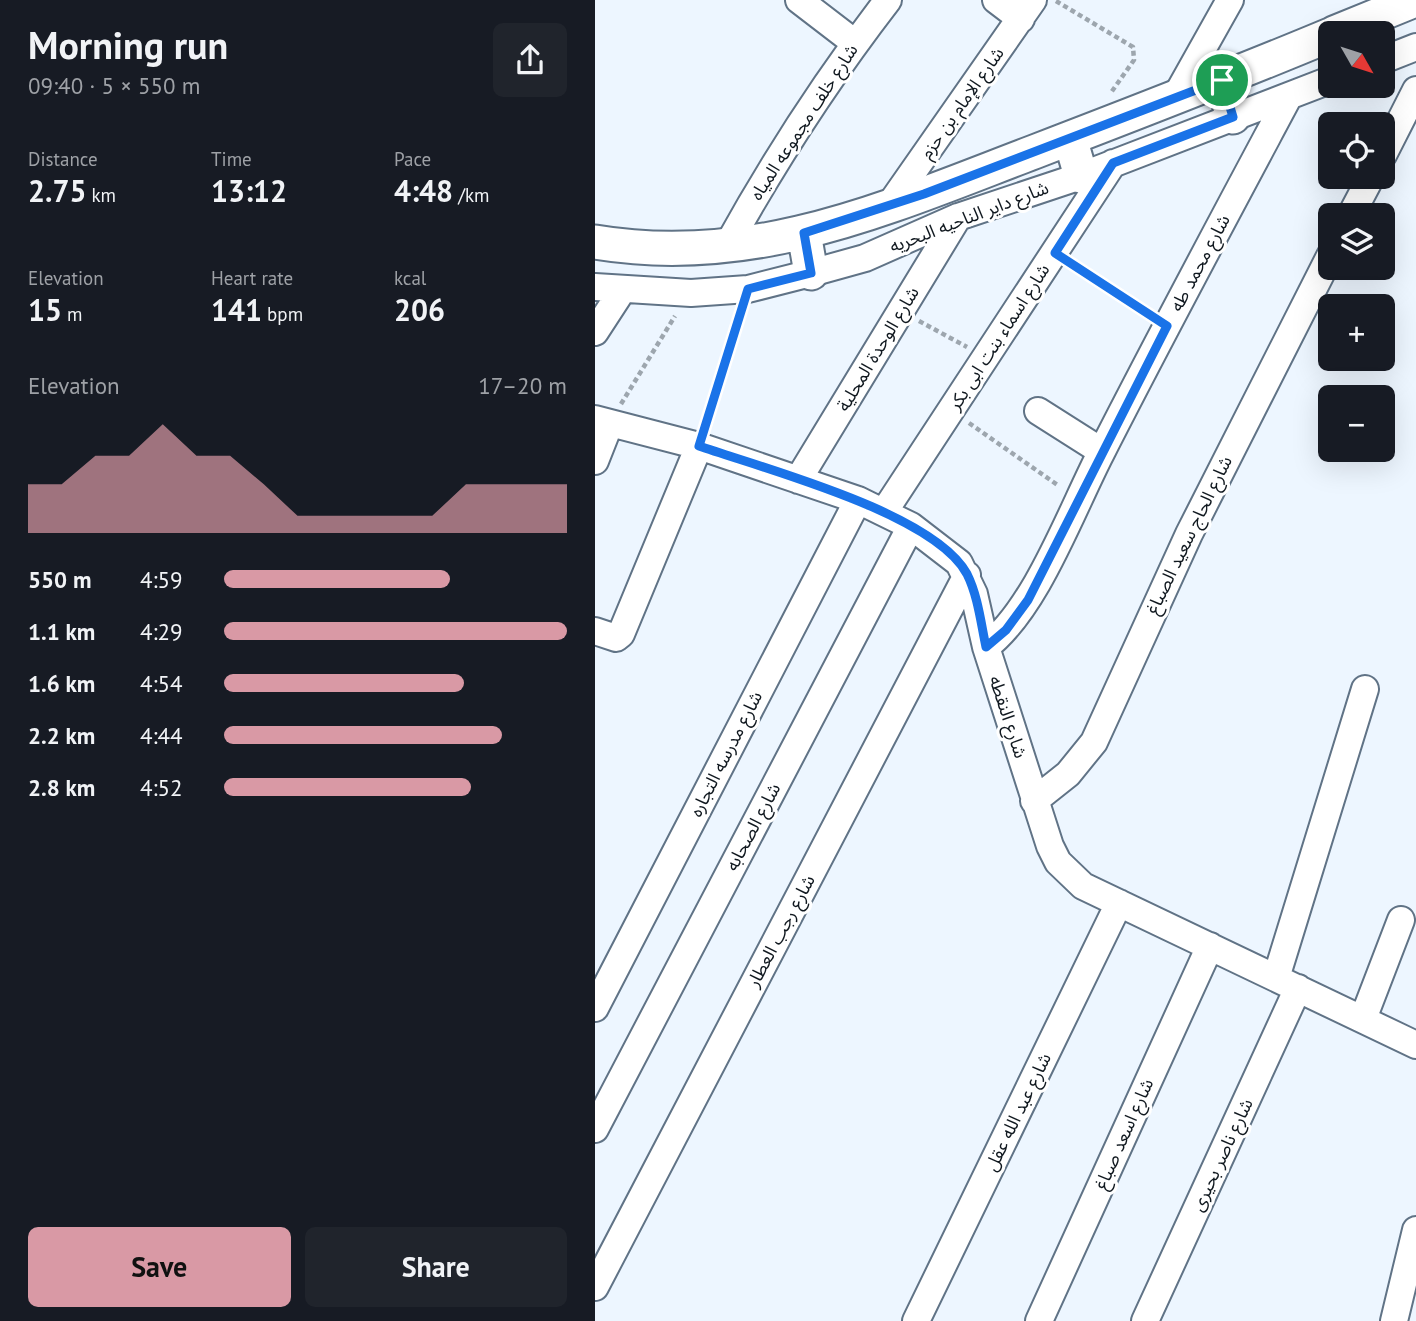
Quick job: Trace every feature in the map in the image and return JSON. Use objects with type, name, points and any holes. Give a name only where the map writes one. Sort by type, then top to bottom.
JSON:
[{"type":"street","points":[[799,0],[855,43]]},
{"type":"street","name":"شارع خلف مجموعه المياه","points":[[726,248],[770,169],[855,43],[888,0]]},
{"type":"street","points":[[996,0],[1027,9]]},
{"type":"street","points":[[1175,98],[1230,0]]},
{"type":"street","points":[[1364,21],[1415,0]]},
{"type":"street","name":"شارع الإمام بن حزم","points":[[890,206],[1027,9]]},
{"type":"street","points":[[595,242],[672,250],[726,248],[804,233],[890,206],[1222,80],[1318,40]]},
{"type":"street","points":[[1395,55],[1416,47]]},
{"type":"street","points":[[1222,80],[1233,117]]},
{"type":"street","name":"شارع داير الناحيه البحريه","points":[[595,287],[691,293],[748,289],[865,258],[958,218],[1081,176],[1318,85]]},
{"type":"street","points":[[1395,131],[1416,90]]},
{"type":"street","name":"شارع محمد طه","points":[[986,647],[1006,630],[1022,610],[1101,451],[1289,96]]},
{"type":"street","points":[[1075,136],[1081,176]]},
{"type":"street","name":"شارع اسماء بنت ابى بكر","points":[[884,512],[1113,163]]},
{"type":"street","name":"شارع الوحدة المحلية","points":[[798,481],[958,218]]},
{"type":"street","points":[[804,233],[811,273]]},
{"type":"street","name":"شارع الحاج سعيد الصباغ","points":[[1034,801],[1068,774],[1094,742],[1200,511],[1318,280]]},
{"type":"street","points":[[595,332],[623,289]]},
{"type":"street","points":[[1038,411],[1101,451]]},
{"type":"street","points":[[595,461],[602,421]]},
{"type":"street","name":"شارع النقطه","points":[[602,421],[699,446],[858,500],[911,526],[953,558],[967,575],[986,647],[1034,801],[1058,862],[1083,886],[1416,1045]]},
{"type":"street","points":[[595,631],[609,638],[621,634],[699,446]]},
{"type":"street","name":"شارع مدرسه التجاره","points":[[595,1007],[858,500]]},
{"type":"street","name":"شارع الصحابه","points":[[595,1129],[911,526]]},
{"type":"street","name":"شارع رجب العطار","points":[[595,1287],[967,575]]},
{"type":"street","name":"شارع ناصر بحيرى","points":[[1145,1321],[1287,983],[1365,689]]},
{"type":"street","name":"شارع عبد الله عقل","points":[[916,1321],[1119,903]]},
{"type":"street","points":[[1363,1020],[1401,920]]},
{"type":"street","name":"شارع اسعد صباغ","points":[[1039,1321],[1210,946]]},
{"type":"street","points":[[1394,1321],[1415,1235]]},
{"type":"path","points":[[1055,0],[1127,40],[1134,51],[1134,60],[1075,136]]},
{"type":"path","points":[[1055,253],[1167,326]]},
{"type":"path","points":[[699,446],[748,289]]},
{"type":"path","points":[[602,421],[691,293]]},
{"type":"path","points":[[901,311],[986,358]]},
{"type":"path","points":[[951,410],[1077,499]]},
{"type":"route","points":[[1222,80],[1233,117],[1113,163],[1055,253],[1167,326],[1028,600],[1006,630],[986,647],[967,575],[959,563],[911,526],[858,500],[699,446],[748,289],[811,273],[804,233],[924,194],[1222,80]]}]
